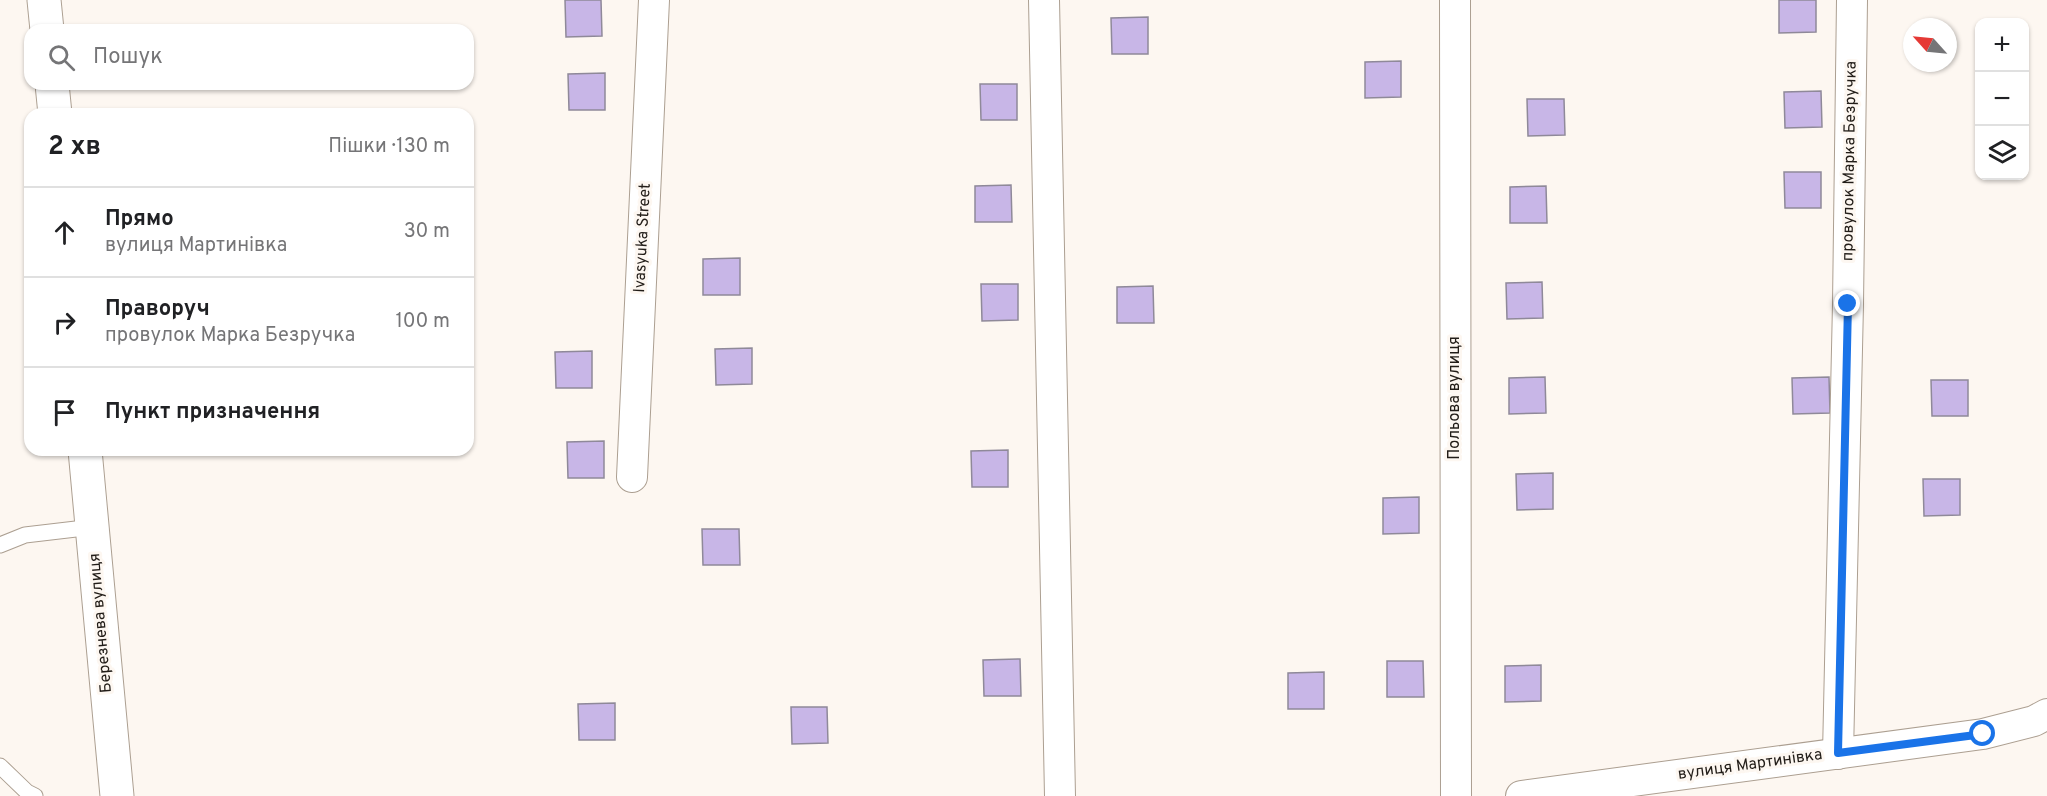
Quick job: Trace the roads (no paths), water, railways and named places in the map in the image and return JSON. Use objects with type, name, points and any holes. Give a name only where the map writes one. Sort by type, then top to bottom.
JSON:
[{"type":"main road","points":[[44,0],[46,24]]},
{"type":"main road","points":[[53,90],[54,108]]},
{"type":"main road","name":"Березнева вулиця","points":[[87,456],[117,796]]},
{"type":"street","name":"Ivasyuka Street","points":[[632,477],[654,0]]},
{"type":"street","points":[[1044,0],[1060,796]]},
{"type":"street","name":"Польова вулиця","points":[[1455,0],[1456,796]]},
{"type":"street","name":"провулок Марка Безручка","points":[[1838,753],[1852,0]]},
{"type":"street","name":"вулиця Мартинівка","points":[[1521,796],[1983,734],[2034,721],[2047,714]]},
{"type":"lane","points":[[0,545],[25,535],[93,527]]},
{"type":"lane","points":[[0,766],[27,792],[35,796]]}]
